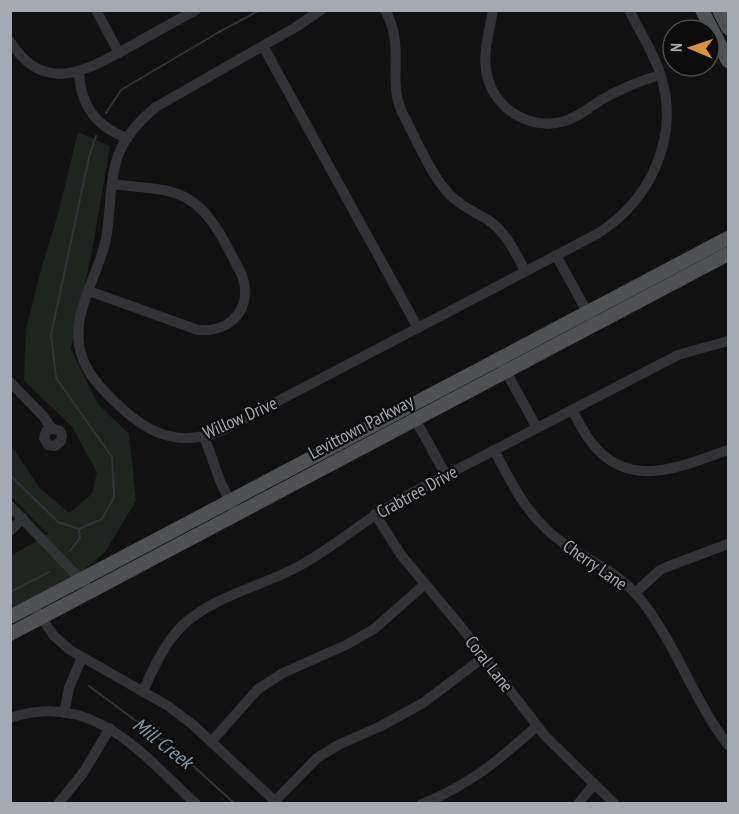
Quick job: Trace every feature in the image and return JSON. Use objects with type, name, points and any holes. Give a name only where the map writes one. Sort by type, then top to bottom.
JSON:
[{"type":"main road","points":[[702,10],[729,61]]},
{"type":"main road","points":[[719,10],[729,28]]},
{"type":"main road","name":"Levittown Parkway","points":[[10,617],[729,238]]},
{"type":"main road","name":"Levittown Parkway","points":[[10,634],[593,325],[727,258]]},
{"type":"street","points":[[96,10],[119,53]]},
{"type":"street","points":[[10,41],[24,59],[40,69],[57,73],[79,72],[119,53],[196,10]]},
{"type":"street","name":"Willow Drive","points":[[321,10],[156,107],[138,122],[127,138],[118,158],[106,240],[81,315],[78,336],[81,356],[90,375],[123,410],[146,428],[172,437],[204,436],[221,431],[597,234],[621,216],[633,204],[653,174],[666,129],[666,101],[660,75],[655,60],[629,10]]},
{"type":"street","points":[[385,10],[396,40],[396,96],[402,113],[443,187],[457,202],[488,220],[500,230],[512,246],[525,271]]},
{"type":"street","points":[[493,10],[485,60],[488,79],[502,104],[526,120],[545,124],[564,121],[578,116],[626,86],[660,75]]},
{"type":"street","points":[[263,46],[418,328]]},
{"type":"street","points":[[79,72],[82,95],[90,111],[108,129],[127,138]]},
{"type":"street","points":[[89,291],[198,330],[207,331],[222,327],[235,318],[244,299],[242,275],[211,219],[199,206],[168,191],[113,184]]},
{"type":"street","points":[[556,255],[593,325]]},
{"type":"street","name":"Crabtree Drive","points":[[143,691],[159,658],[175,634],[195,614],[302,565],[404,496],[678,354],[729,341]]},
{"type":"street","points":[[499,358],[537,428]]},
{"type":"street","points":[[10,382],[44,417],[51,428]]},
{"type":"street","points":[[572,410],[586,436],[599,451],[612,461],[630,469],[645,472],[670,470],[729,450]]},
{"type":"street","points":[[415,419],[446,476]]},
{"type":"street","points":[[204,436],[209,454],[236,514]]},
{"type":"street","name":"Cherry Lane","points":[[494,450],[518,496],[538,521],[555,537],[606,568],[635,593],[651,614],[712,722],[729,745]]},
{"type":"street","points":[[10,506],[91,591]]},
{"type":"street","name":"Coral Lane","points":[[375,514],[400,555],[537,726],[615,804]]},
{"type":"street","points":[[10,531],[23,518]]},
{"type":"street","points":[[635,593],[660,570],[729,544]]},
{"type":"street","points":[[211,742],[258,689],[283,673],[346,645],[374,629],[425,584]]},
{"type":"street","points":[[33,605],[61,643],[175,711],[277,802],[317,758],[338,745],[381,726],[423,703],[484,657]]},
{"type":"street","points":[[64,713],[69,688],[82,657]]},
{"type":"street","points":[[10,718],[26,714],[64,713],[86,716],[120,735],[196,804]]},
{"type":"street","points":[[422,804],[466,784],[513,748],[537,726]]},
{"type":"street","points":[[58,804],[83,774],[110,728]]},
{"type":"street","points":[[578,804],[594,784]]},
{"type":"street","points":[[178,804],[187,795]]},
{"type":"shaded area","points":[[78,132],[110,146],[93,246],[71,349],[98,404],[129,434],[136,501],[105,552],[81,572],[11,611],[11,556],[48,534],[11,497],[10,447],[39,487],[69,513],[92,494],[97,472],[72,427],[24,380],[26,329]]},
{"type":"waterway","points":[[106,113],[121,90],[260,10]]},
{"type":"waterway","points":[[10,475],[58,522],[79,529],[102,519],[114,497],[112,457],[56,378],[51,335],[89,157],[96,136]]},
{"type":"waterway","points":[[70,551],[80,538],[79,530]]},
{"type":"waterway","points":[[10,592],[49,572]]},
{"type":"waterway","name":"Mill Creek","points":[[89,686],[178,752],[235,804]]}]
